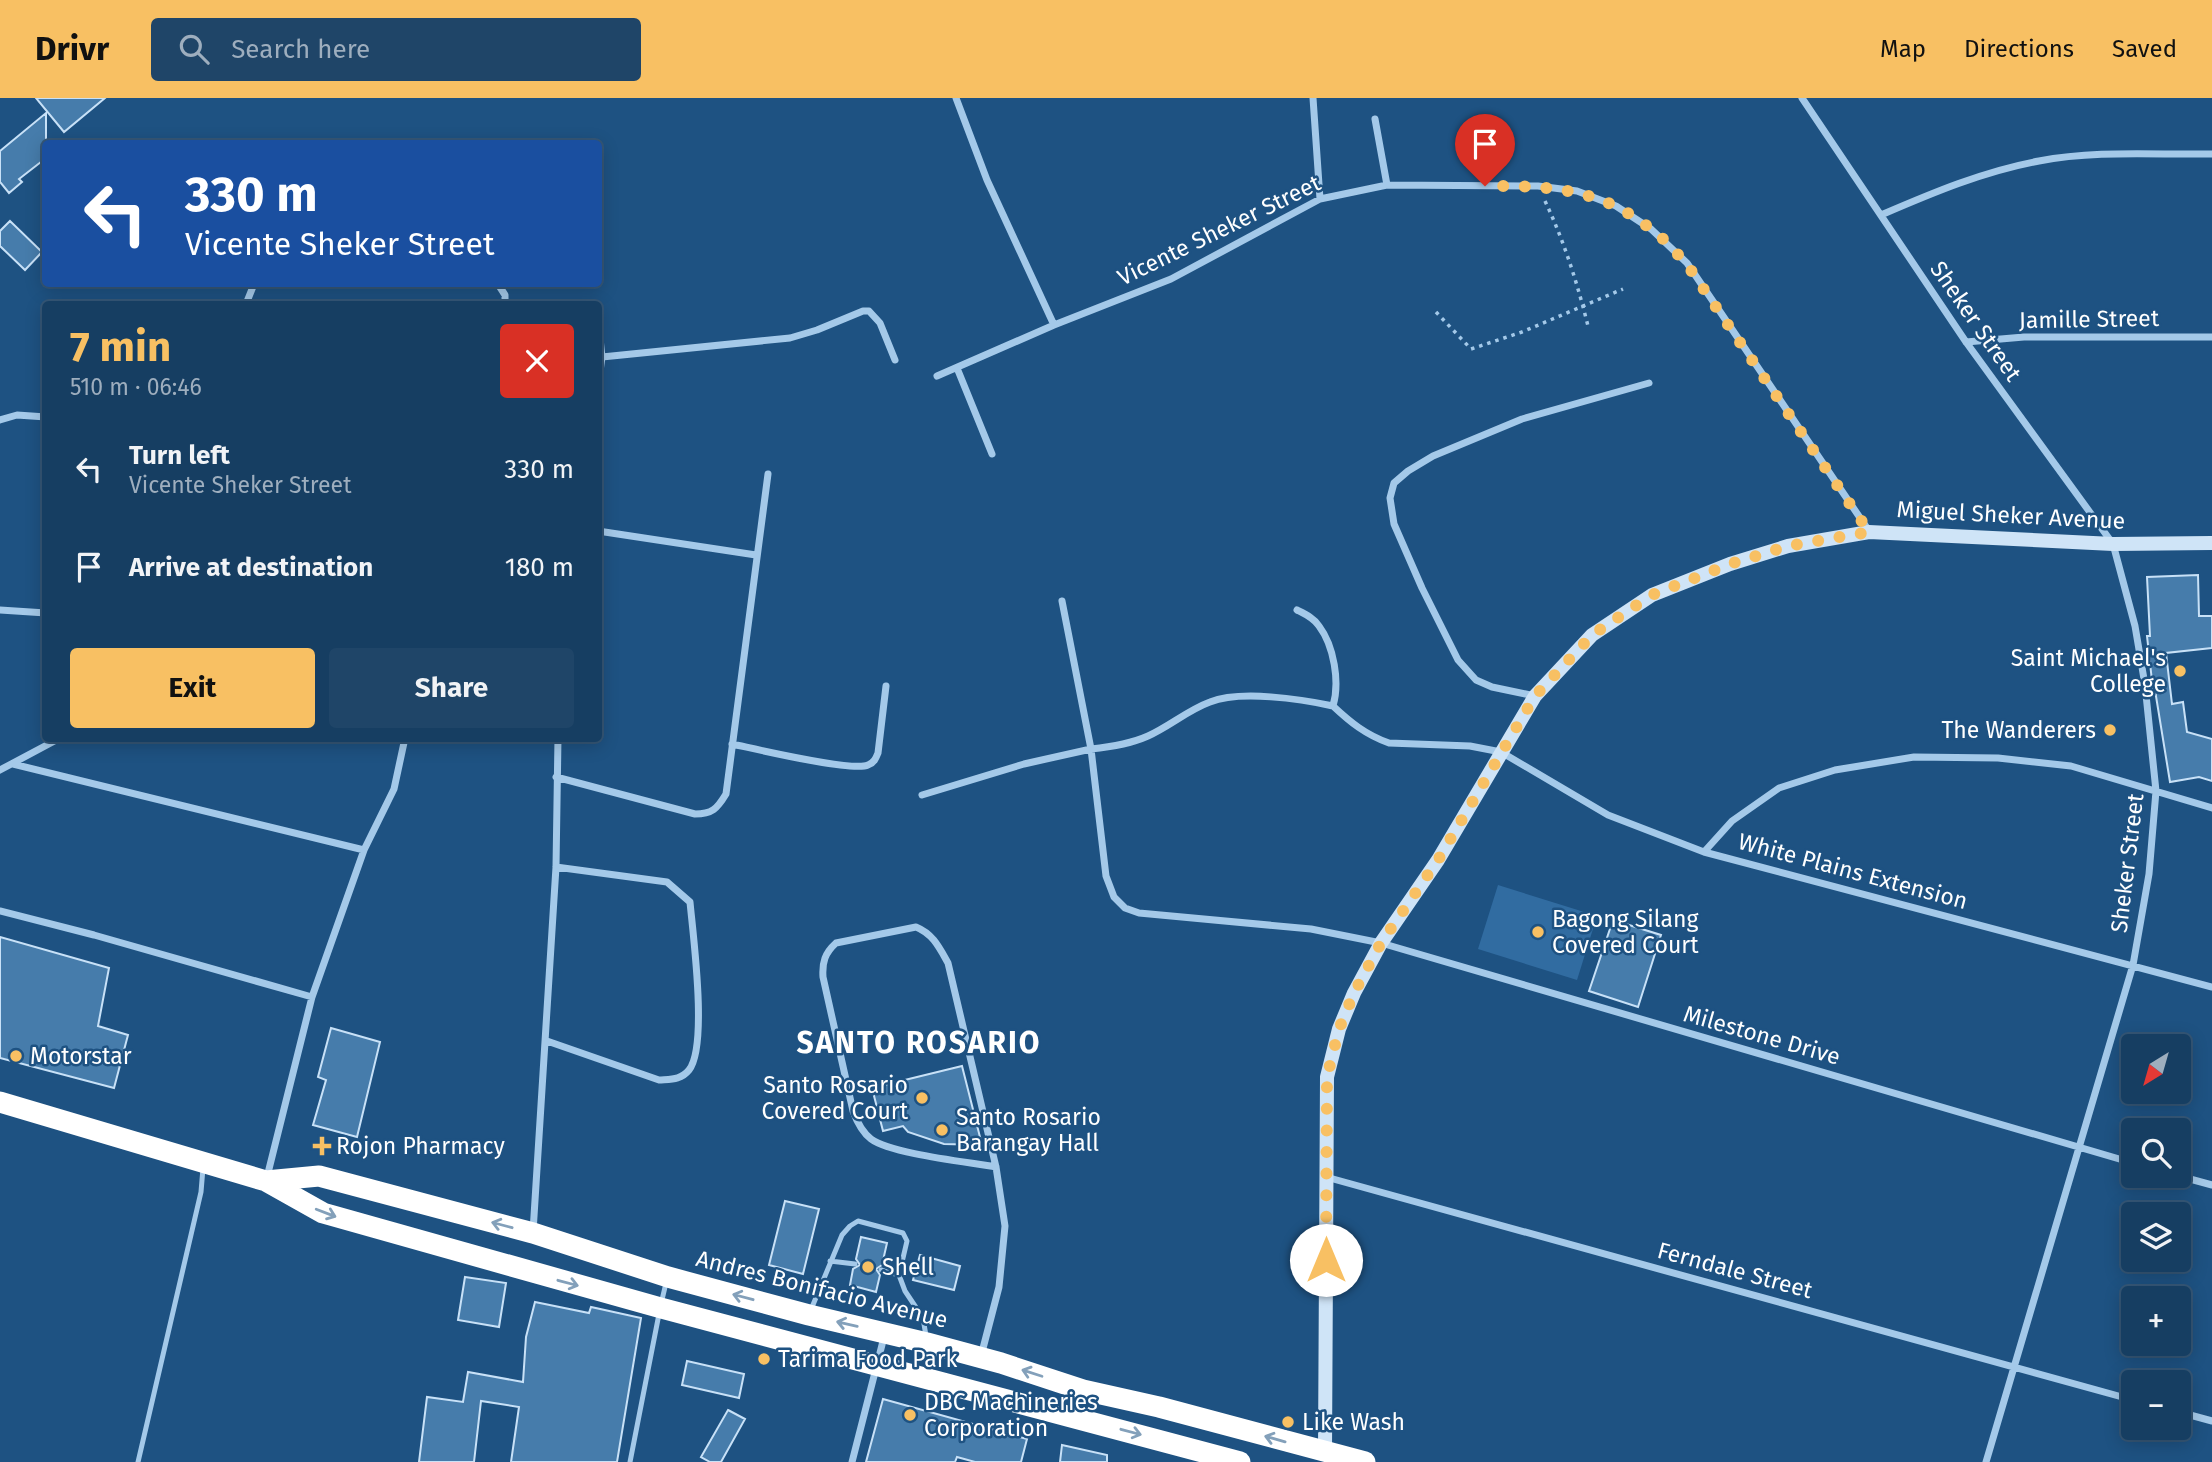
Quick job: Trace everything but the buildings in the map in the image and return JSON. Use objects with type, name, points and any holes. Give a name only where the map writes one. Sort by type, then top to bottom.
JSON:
[{"type":"highway","name":"Andres Bonifacio Avenue","points":[[0,1102],[266,1181],[323,1213],[660,1308],[1240,1462]]},
{"type":"highway","name":"Andres Bonifacio Avenue","points":[[266,1181],[319,1176],[533,1233],[668,1277],[980,1357],[1083,1390],[1159,1407],[1324,1457],[1364,1462]]},
{"type":"street","points":[[956,98],[987,180],[1054,325]]},
{"type":"street","points":[[1313,98],[1320,199]]},
{"type":"street","name":"Sheker Street","points":[[1802,98],[1966,342],[2113,544],[2125,582],[2145,685],[2156,791],[2149,874],[2133,965],[1986,1462]]},
{"type":"street","points":[[1375,119],[1387,185]]},
{"type":"street","points":[[1881,215],[1972,179],[2039,161],[2126,152],[2212,154]]},
{"type":"street","name":"Vicente Sheker Street","points":[[937,376],[1054,325],[1171,279],[1320,199],[1387,185],[1538,186],[1577,191],[1616,206],[1651,229],[1686,263],[1869,532]]},
{"type":"street","points":[[602,357],[790,338],[869,311],[880,323],[895,360]]},
{"type":"street","name":"Jamille Street","points":[[1966,342],[2024,337],[2212,337]]},
{"type":"street","points":[[957,368],[992,454]]},
{"type":"street","points":[[1535,696],[1492,687],[1476,680],[1458,660],[1422,589],[1394,524],[1390,498],[1394,483],[1433,456],[1522,419],[1649,383]]},
{"type":"street","points":[[0,421],[17,415],[42,417]]},
{"type":"street","points":[[556,777],[695,814],[709,814],[718,807],[726,794],[768,474]]},
{"type":"street","points":[[602,532],[756,555]]},
{"type":"street","name":"Miguel Sheker Avenue","points":[[1324,1457],[1327,1077],[1339,1029],[1354,993],[1381,943],[1438,860],[1535,696],[1592,635],[1652,595],[1730,564],[1788,546],[1869,532],[2113,544],[2212,543]]},
{"type":"street","points":[[1062,601],[1091,750]]},
{"type":"street","points":[[0,610],[42,613]]},
{"type":"street","points":[[1297,610],[1319,625],[1328,643],[1337,692],[1333,706]]},
{"type":"street","points":[[732,744],[842,765],[869,765],[875,761],[878,753],[886,686]]},
{"type":"street","points":[[922,795],[1024,764],[1124,745],[1151,735],[1209,702],[1226,697],[1307,701],[1333,706],[1354,726],[1389,743],[1471,746],[1501,752]]},
{"type":"street","points":[[0,770],[53,742]]},
{"type":"street","points":[[266,1181],[312,997],[363,850],[394,789],[404,742]]},
{"type":"street","points":[[533,1233],[556,867],[558,742]]},
{"type":"street","name":"Milestone Drive","points":[[1091,750],[1106,876],[1114,897],[1125,908],[1139,913],[1311,929],[1381,943],[2121,1160]]},
{"type":"street","name":"White Plains Extension","points":[[1501,752],[1608,815],[1704,852],[2212,987]]},
{"type":"street","points":[[1704,852],[1732,821],[1779,788],[1835,770],[1914,757],[1998,758],[2071,766],[2212,808]]},
{"type":"street","points":[[13,764],[363,850]]},
{"type":"street","points":[[547,1041],[659,1080],[678,1079],[689,1071],[697,1054],[697,994],[690,902],[667,882],[556,867]]},
{"type":"street","points":[[0,911],[94,934],[312,997]]},
{"type":"street","points":[[980,1357],[999,1287],[1005,1226],[996,1167],[948,963],[937,942],[916,927],[836,943],[828,950],[822,963],[823,977],[853,1111],[859,1126],[871,1139],[888,1148],[996,1167]]},
{"type":"street","name":"Ferndale Street","points":[[1326,1178],[2121,1397]]},
{"type":"street","points":[[2191,1179],[2212,1185]]},
{"type":"street","points":[[852,1462],[885,1333]]},
{"type":"street","points":[[2191,1415],[2212,1421]]},
{"type":"lane","points":[[138,1462],[201,1192],[203,1162]]},
{"type":"lane","points":[[809,1315],[842,1235],[849,1226],[858,1221],[903,1233],[907,1241],[899,1275],[923,1318],[927,1343]]},
{"type":"lane","points":[[830,1261],[855,1264]]},
{"type":"lane","points":[[881,1270],[899,1275]]},
{"type":"lane","points":[[629,1462],[668,1277]]},
{"type":"path","points":[[1538,186],[1573,268],[1588,326]]},
{"type":"path","points":[[1436,312],[1471,349],[1583,308],[1623,289]]},
{"type":"shaded area","name":"Bagong Silang Covered Court","points":[[1498,885],[1597,916],[1577,980],[1478,949]]},
{"type":"place","name":"Saint Michael's College","points":[[2180,671]]},
{"type":"place","name":"The Wanderers","points":[[2110,730]]},
{"type":"place","name":"Bagong Silang Covered Court","points":[[1538,932]]},
{"type":"place","name":"Motorstar","points":[[16,1056]]},
{"type":"place","name":"Santo Rosario Covered Court","points":[[922,1098]]},
{"type":"place","name":"Santo Rosario Barangay Hall","points":[[942,1130]]},
{"type":"place","name":"Rojon Pharmacy","points":[[322,1146]]},
{"type":"place","name":"Shell","points":[[868,1267]]},
{"type":"place","name":"Tarima Food Park","points":[[764,1359]]},
{"type":"place","name":"DBC Machineries Corporation","points":[[910,1415]]},
{"type":"place","name":"Like Wash","points":[[1288,1422]]},
{"type":"district","name":"SANTO ROSARIO","points":[[919,1043]]},
{"type":"route","points":[[1326,1260],[1327,1077],[1339,1029],[1354,993],[1381,943],[1438,860],[1535,696],[1592,635],[1652,595],[1730,564],[1788,546],[1869,532],[1686,263],[1651,229],[1616,206],[1577,191],[1538,186],[1485,186]]}]
